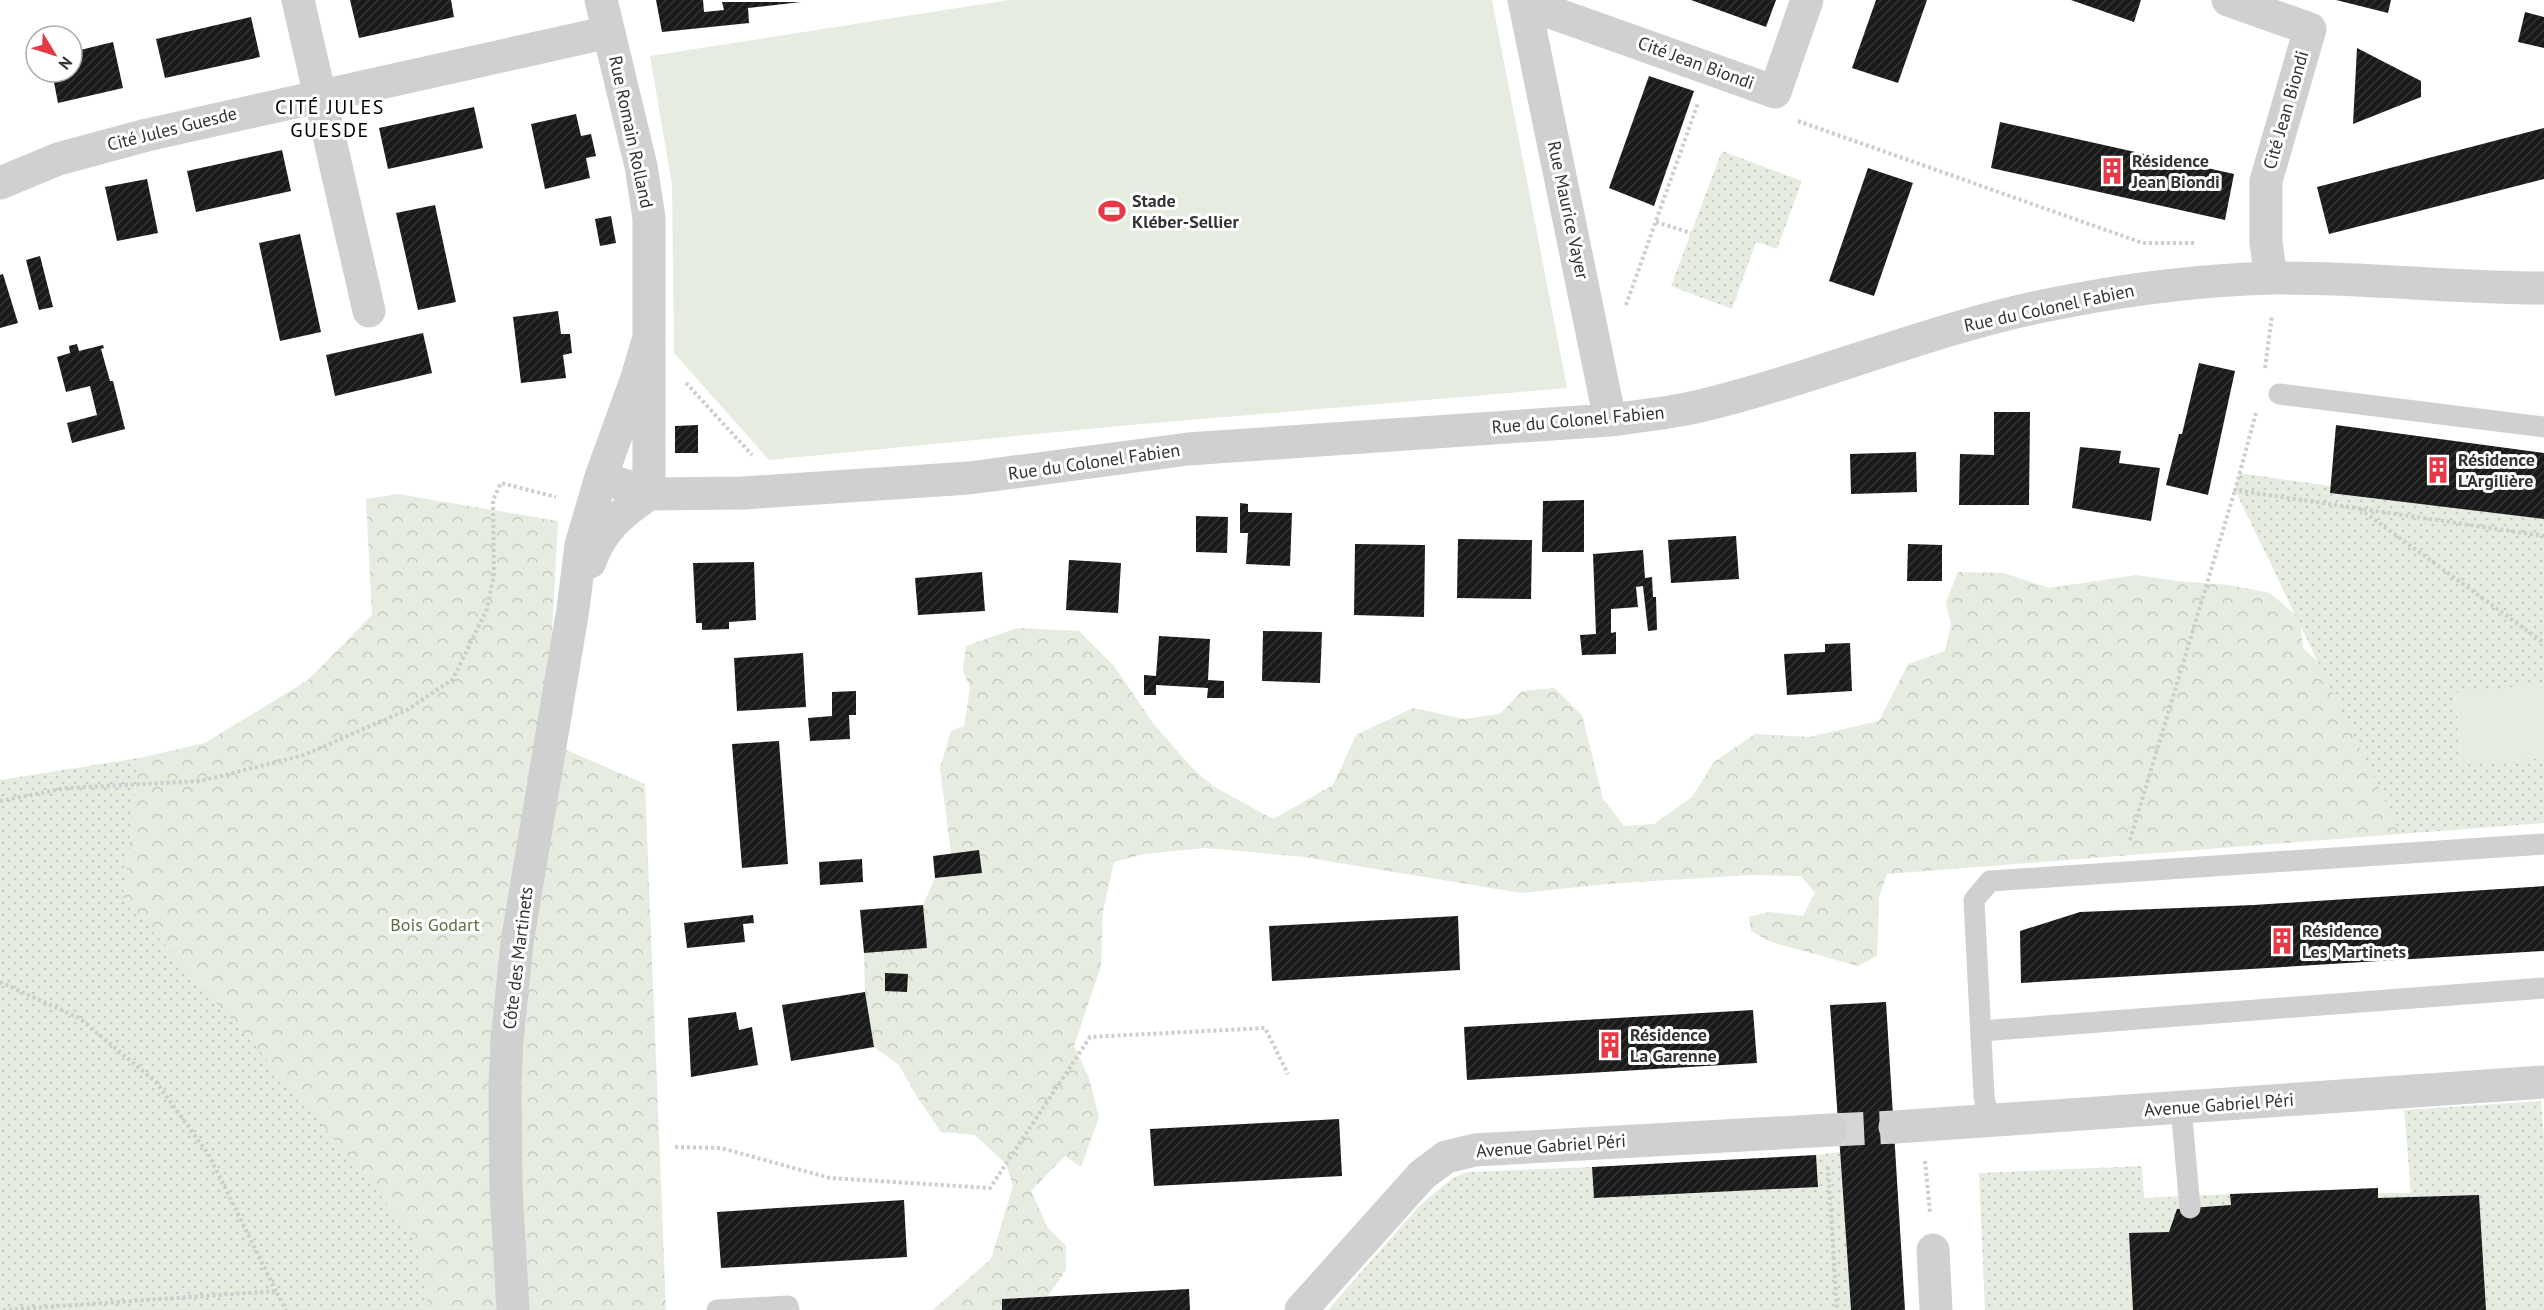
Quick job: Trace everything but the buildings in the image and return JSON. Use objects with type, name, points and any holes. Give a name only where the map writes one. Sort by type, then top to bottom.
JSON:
[{"type":"street","points":[[298,0],[369,311]]},
{"type":"street","name":"Rue Romain Rolland","points":[[601,0],[641,166],[649,218],[648,494]]},
{"type":"street","name":"Cité Jean Biondi","points":[[1524,1],[1776,92],[1807,0]]},
{"type":"street","name":"Cité Jean Biondi","points":[[2228,0],[2310,29],[2266,181],[2266,243],[2271,278]]},
{"type":"street","name":"Rue Maurice Vayer","points":[[1524,1],[1610,420]]},
{"type":"street","name":"Cité Jules Guesde","points":[[14,177],[84,151],[320,95],[609,33]]},
{"type":"street","name":"Rue du Colonel Fabien","points":[[601,477],[648,494],[743,493],[969,478],[1188,449],[1610,420],[1671,412],[1733,397],[1966,325],[2020,311],[2159,286],[2271,278],[2544,288]]},
{"type":"street","name":"Rue Romain Rolland","points":[[601,477],[649,350]]},
{"type":"street","name":"Côte des Martinets","points":[[513,1310],[505,1139],[505,1085],[510,1008],[517,943],[573,609],[581,544],[601,477]]},
{"type":"street","name":"Côte des Martinets","points":[[573,609],[599,539],[623,511],[648,494]]},
{"type":"street","name":"Avenue Gabriel Péri","points":[[1895,1127],[2544,1082]]},
{"type":"street","name":"Avenue Gabriel Péri","points":[[1301,1310],[1410,1187],[1433,1166],[1459,1153],[1475,1150],[1828,1130]]},
{"type":"street","points":[[1933,1250],[1936,1310]]},
{"type":"lane","points":[[2279,394],[2544,427]]},
{"type":"lane","points":[[1989,1121],[1984,1096],[1974,900],[1990,881],[2544,844]]},
{"type":"lane","points":[[1981,1031],[2544,988]]},
{"type":"lane","points":[[2181,1107],[2190,1208]]},
{"type":"lane","points":[[717,1310],[788,1306],[789,1310]]},
{"type":"path","points":[[1623,315],[1711,69]]},
{"type":"path","points":[[1776,92],[1769,111],[2143,243],[2199,243]]},
{"type":"path","points":[[1656,222],[1691,233]]},
{"type":"path","points":[[2264,375],[2272,320],[2271,278]]},
{"type":"path","points":[[649,350],[669,364],[756,458]]},
{"type":"path","points":[[2121,872],[2235,490],[2257,408]]},
{"type":"path","points":[[0,801],[67,788],[201,781],[304,755],[407,710],[453,679],[486,609],[494,574],[493,500],[501,483],[558,497]]},
{"type":"path","points":[[2235,490],[2544,536]]},
{"type":"path","points":[[2360,509],[2544,643]]},
{"type":"path","points":[[0,982],[79,1018],[156,1082],[209,1155],[286,1310]]},
{"type":"path","points":[[675,1147],[721,1148],[830,1178],[990,1188],[1090,1037],[1265,1028],[1288,1074]]},
{"type":"path","points":[[1828,1130],[1837,1310]]},
{"type":"path","points":[[1925,1160],[1933,1250]]},
{"type":"path","points":[[3,1310],[276,1291]]},
{"type":"path","points":[[116,1310],[119,1302]]},
{"type":"green space","points":[[1009,0],[1492,0],[1567,388],[1130,425],[769,460],[674,353],[672,185],[650,56]]},
{"type":"green space","points":[[1722,151],[1802,181],[1777,249],[1756,242],[1732,309],[1671,286]]},
{"type":"green space","points":[[2239,473],[2331,486],[2330,493],[2544,519],[2544,684],[2455,693],[2461,765],[2544,758],[2544,823],[2401,834],[2235,490]]},
{"type":"green space","name":"Bois Godart","points":[[398,494],[558,521],[551,651],[550,743],[645,784],[666,1310],[429,1310],[413,1236],[123,898],[139,758],[205,743],[308,680],[372,615],[366,499]]},
{"type":"green space","points":[[1958,572],[2004,573],[2049,588],[2136,575],[2229,585],[2270,593],[2300,619],[2303,648],[2330,673],[2418,809],[2401,834],[1887,874],[1879,897],[1877,956],[1858,966],[1771,942],[1751,931],[1749,917],[1769,912],[1803,916],[1815,893],[1801,876],[1750,875],[1607,884],[1521,893],[1304,857],[1204,848],[1144,854],[1114,862],[1103,911],[1101,966],[1074,1046],[1089,1078],[1099,1117],[1081,1167],[1065,1156],[1031,1191],[1048,1228],[1066,1246],[1066,1270],[1048,1296],[1002,1299],[1002,1310],[933,1310],[991,1259],[1013,1186],[1006,1164],[975,1135],[941,1132],[899,1065],[874,1047],[865,992],[864,953],[927,948],[923,905],[935,878],[982,873],[979,851],[951,854],[940,768],[951,731],[964,726],[970,688],[963,670],[966,646],[1017,628],[1079,631],[1114,666],[1153,723],[1191,767],[1213,786],[1273,819],[1333,785],[1356,735],[1413,708],[1464,719],[1500,714],[1522,691],[1554,688],[1582,715],[1603,799],[1624,826],[1654,824],[1692,797],[1714,762],[1755,734],[1809,737],[1879,721],[1908,664],[1945,651],[1951,625],[1946,602]]},
{"type":"green space","points":[[2544,684],[2544,758],[2461,766],[2455,692]]},
{"type":"green space","points":[[139,758],[123,898],[280,1074],[414,1236],[429,1310],[0,1310],[0,780]]},
{"type":"green space","points":[[2541,1101],[2544,1137],[2544,1310],[2333,1310],[2384,1307],[2378,1193],[2411,1193],[2404,1110]]},
{"type":"green space","points":[[1840,1152],[1851,1310],[1328,1310],[1420,1205],[1453,1178],[1467,1172],[1592,1167],[1594,1198],[1818,1187],[1816,1155]]},
{"type":"green space","points":[[2142,1166],[2144,1198],[2230,1194],[2234,1310],[1985,1310],[1979,1173]]},
{"type":"tunnel","points":[[1831,1130],[1895,1127]]},
{"type":"place","name":"Résidence Jean Biondi","points":[[2112,171]]},
{"type":"place","name":"Stade Kléber-Sellier","points":[[1112,211]]},
{"type":"place","name":"Résidence L'Argilière","points":[[2438,470]]},
{"type":"place","name":"Résidence Les Martinets","points":[[2282,941]]},
{"type":"place","name":"Résidence La Garenne","points":[[1610,1045]]},
{"type":"district","name":"CITÉ JULES GUESDE","points":[[330,118]]}]
